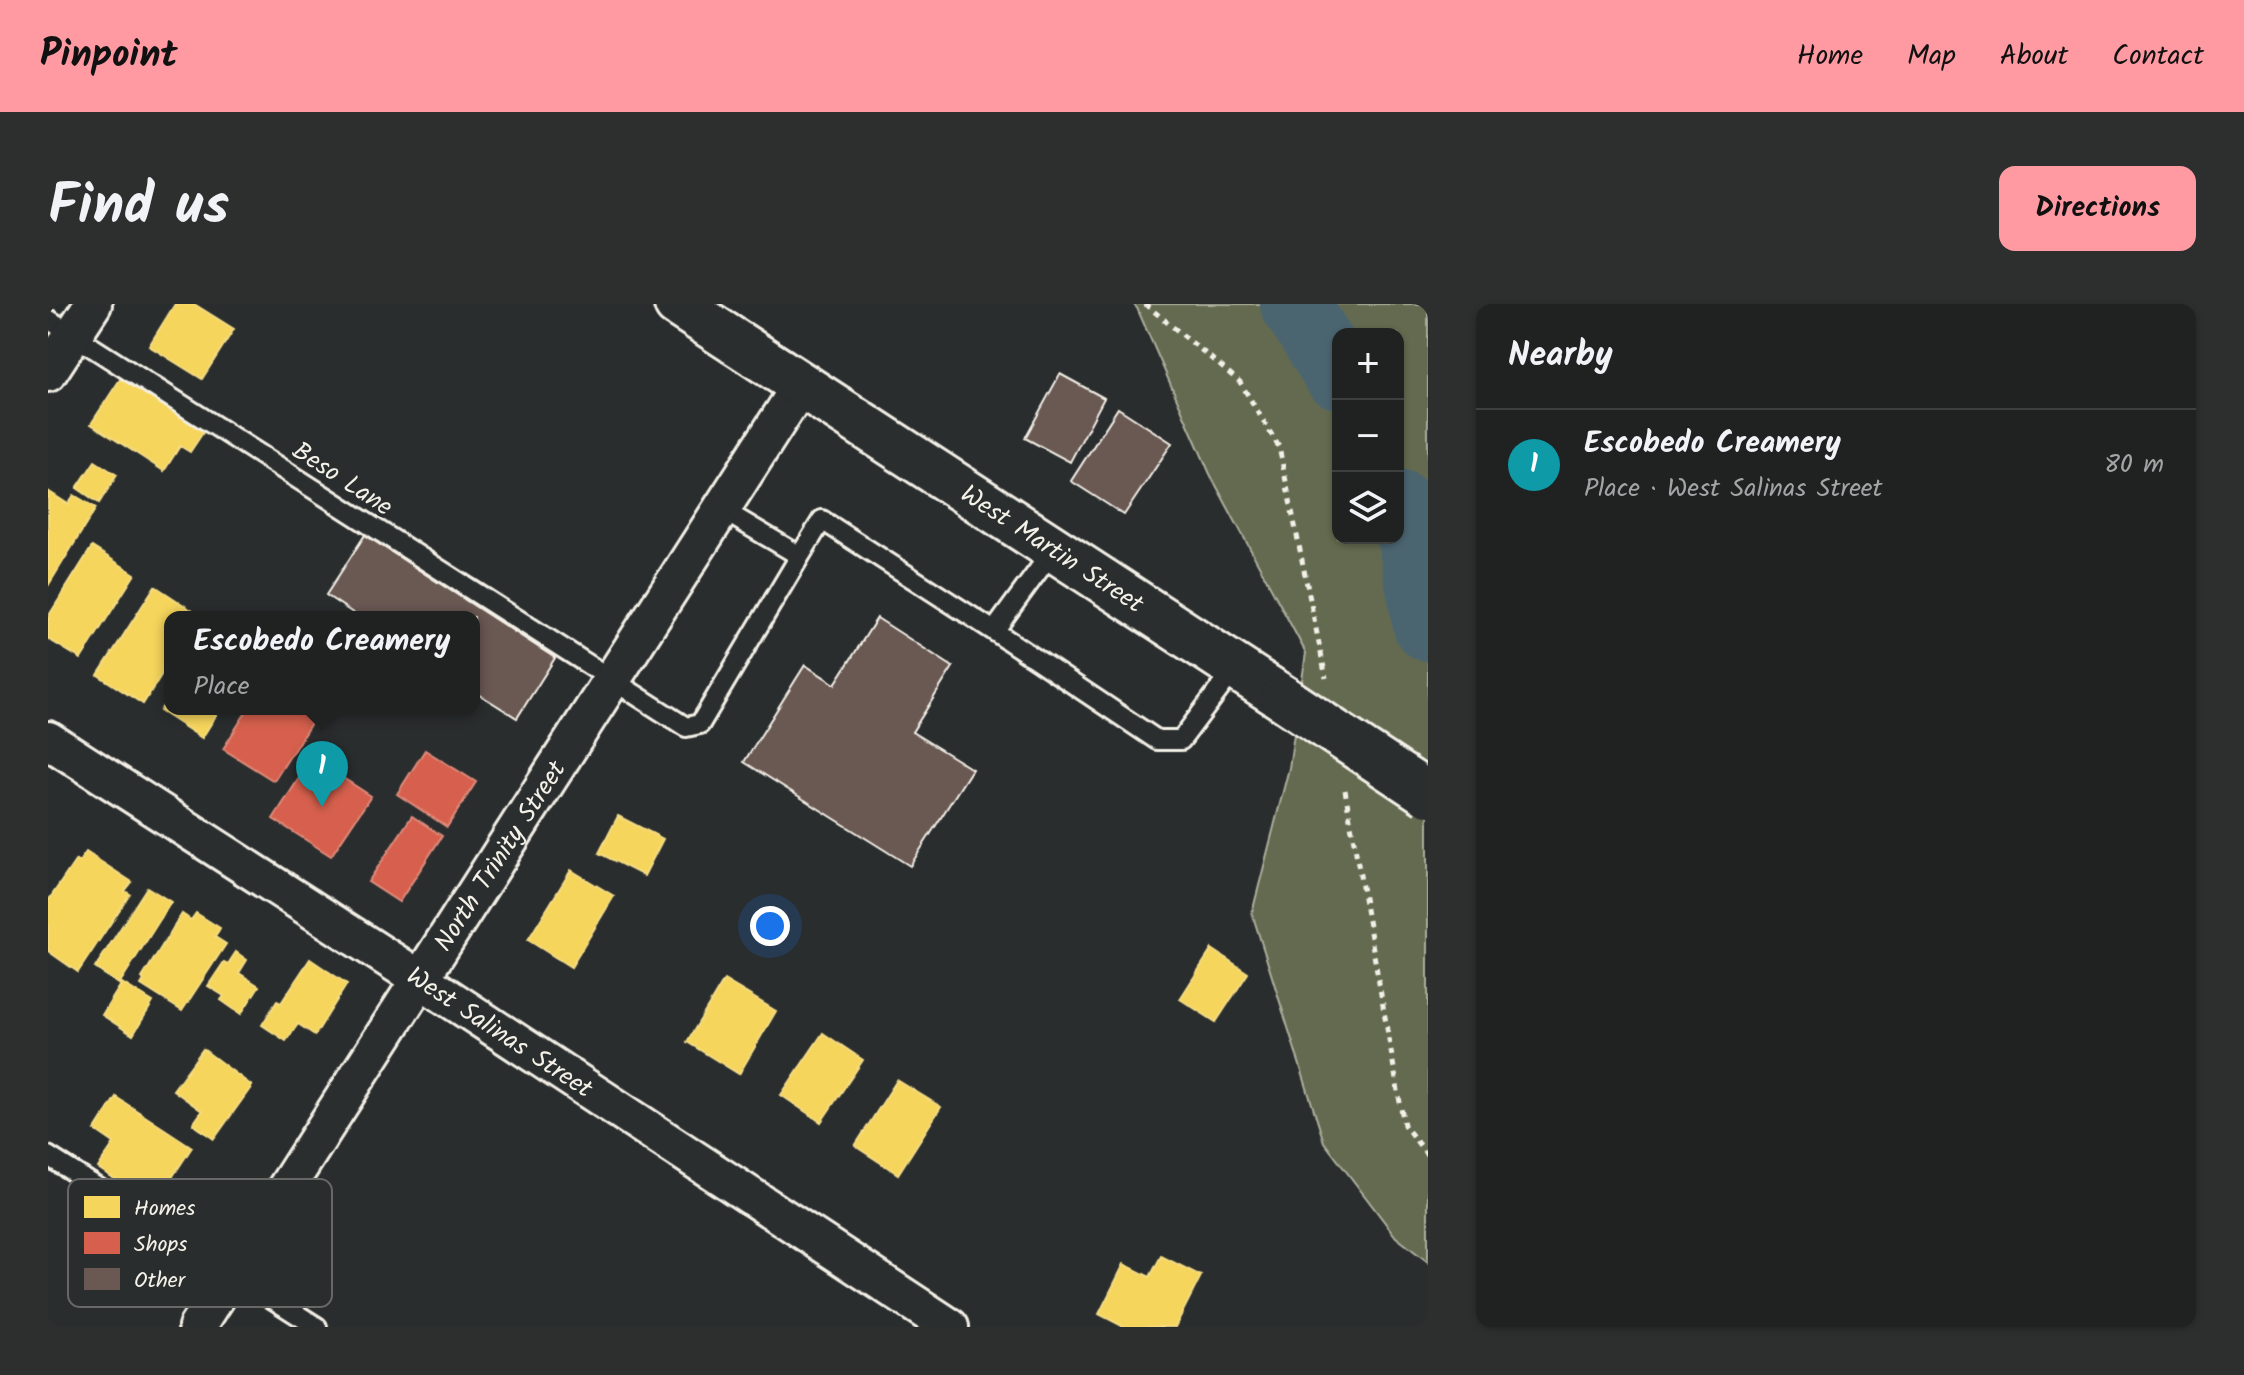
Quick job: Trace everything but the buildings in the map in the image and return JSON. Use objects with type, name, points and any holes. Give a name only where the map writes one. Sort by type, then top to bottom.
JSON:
[{"type":"main road","name":"West Martin Street","points":[[677,304],[1428,794]]},
{"type":"street","points":[[48,373],[60,327],[93,304]]},
{"type":"street","name":"North Trinity Street","points":[[292,1179],[801,385]]},
{"type":"street","name":"West Salinas Street","points":[[48,740],[420,979],[950,1327]]},
{"type":"street","name":"North Trinity Street","points":[[197,1327],[210,1307]]},
{"type":"lane","name":"Beso Lane","points":[[60,327],[686,727],[700,724],[822,520],[994,631]]},
{"type":"lane","points":[[721,509],[800,556]]},
{"type":"lane","points":[[1054,549],[994,631],[1157,740],[1181,740],[1236,667]]},
{"type":"lane","points":[[48,1156],[85,1179]]},
{"type":"lane","points":[[286,1307],[317,1327]]},
{"type":"green space","points":[[1133,304],[1428,304],[1428,1262],[1396,1237],[1324,1142],[1252,913],[1289,768],[1306,653],[1210,474]]},
{"type":"waterway","points":[[1295,304],[1332,364]]},
{"type":"waterway","points":[[1404,520],[1413,543],[1428,626]]},
{"type":"place","name":"Escobedo Creamery","points":[[322,807]]}]
